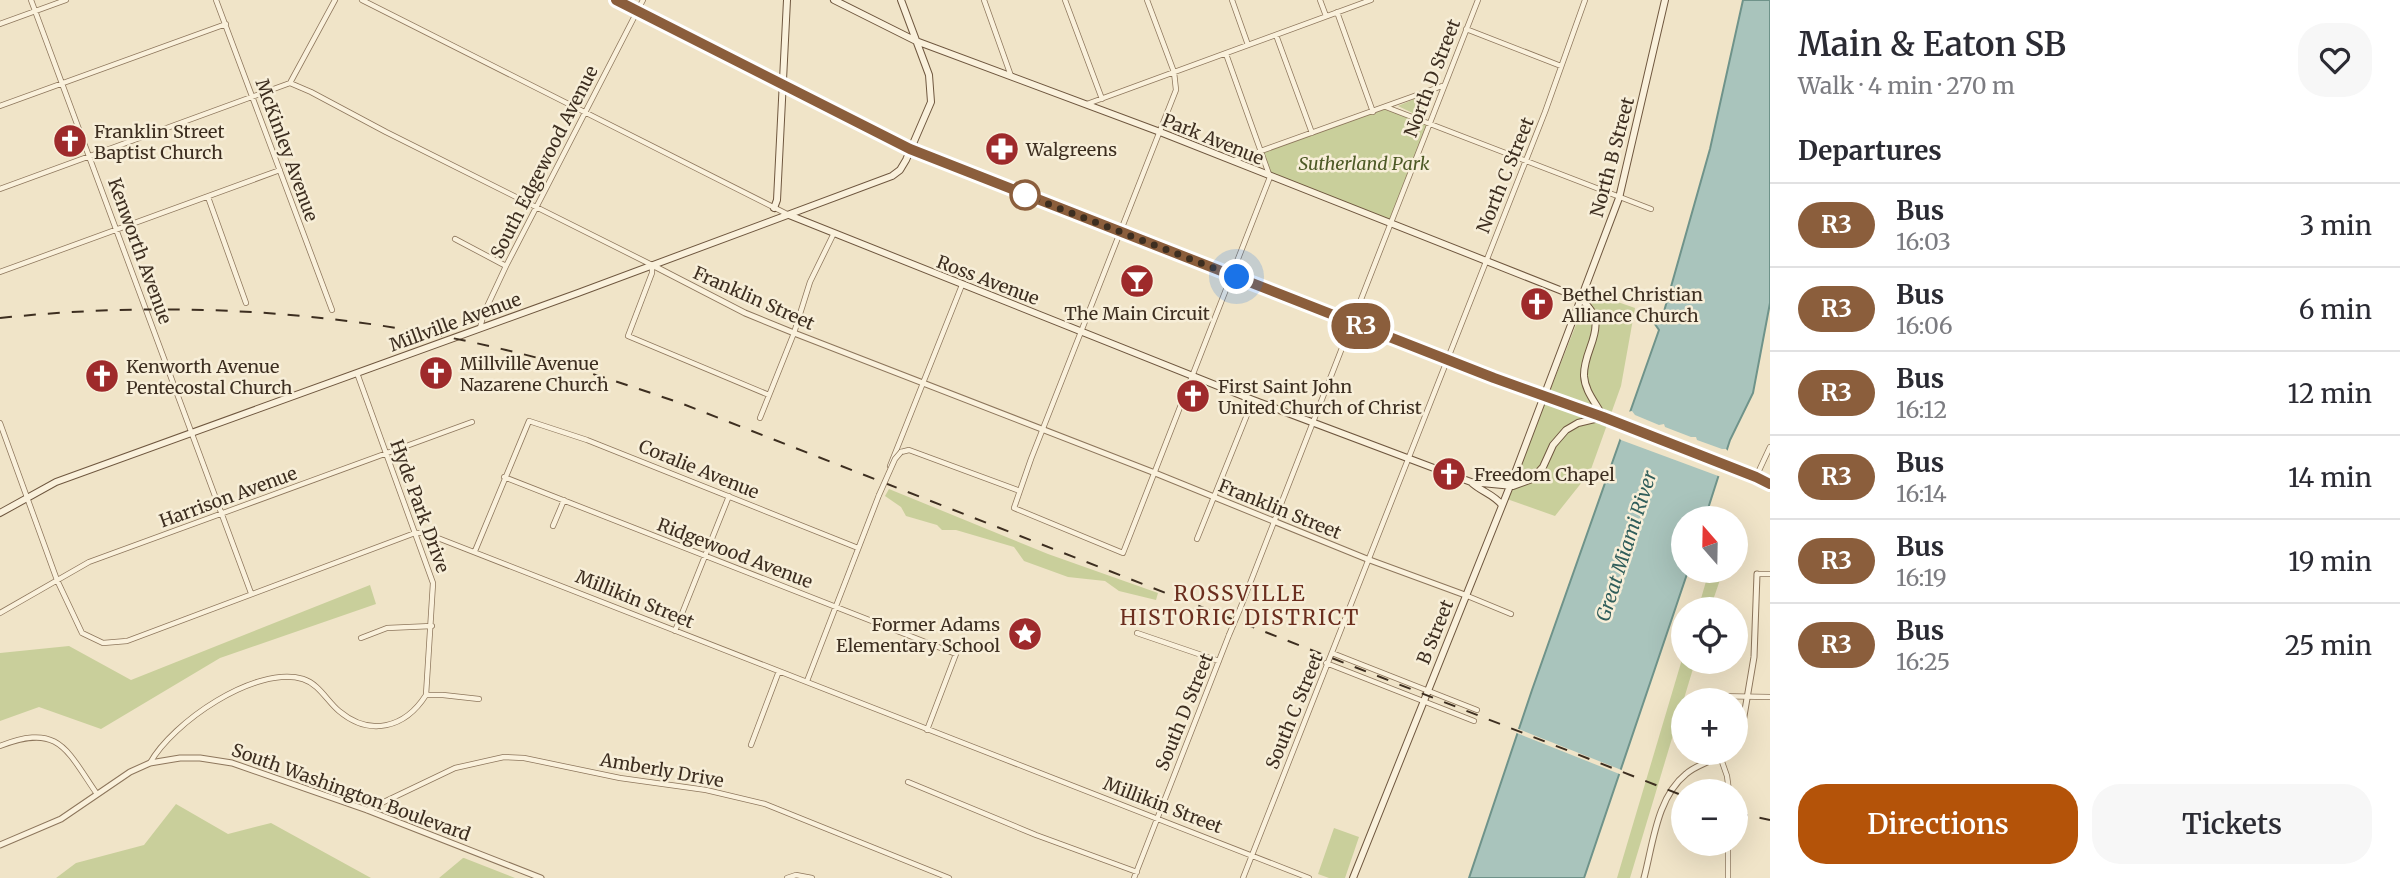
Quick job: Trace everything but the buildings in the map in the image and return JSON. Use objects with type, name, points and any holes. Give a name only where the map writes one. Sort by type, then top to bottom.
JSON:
[{"type":"main road","points":[[615,0],[910,149],[1770,484]]},
{"type":"main road","points":[[774,208],[777,200],[787,0]]},
{"type":"main road","name":"Park Avenue","points":[[834,0],[916,41],[1160,132],[1580,298]]},
{"type":"main road","name":"Millville Avenue","points":[[0,513],[56,482],[892,176],[903,165],[931,102],[929,75],[901,0]]},
{"type":"main road","name":"North B Street","points":[[1542,396],[1619,198],[1665,0]]},
{"type":"main road","name":"Ross Avenue","points":[[789,215],[1408,460],[1471,482],[1510,485]]},
{"type":"main road","points":[[1580,298],[1589,307],[1596,330],[1585,367],[1584,381],[1606,418]]},
{"type":"main road","name":"B Street","points":[[1353,878],[1510,485],[1542,396]]},
{"type":"main road","points":[[1510,485],[1524,483],[1537,474],[1557,439],[1570,426],[1606,418]]},
{"type":"main road","points":[[1471,482],[1494,496],[1502,505]]},
{"type":"street","name":"Kenworth Avenue","points":[[31,0],[251,593]]},
{"type":"street","points":[[0,24],[66,0]]},
{"type":"street","name":"McKinley Avenue","points":[[216,0],[332,310]]},
{"type":"street","points":[[0,189],[290,83],[335,0]]},
{"type":"street","name":"Ross Avenue","points":[[362,0],[789,215]]},
{"type":"street","name":"South Edgewood Avenue","points":[[480,328],[484,313],[506,266],[643,0]]},
{"type":"street","points":[[984,0],[1011,76]]},
{"type":"street","points":[[1065,0],[1102,99]]},
{"type":"street","points":[[1147,0],[1174,72],[1176,90],[1014,508],[1123,553],[1270,177],[1226,54]]},
{"type":"street","points":[[1231,0],[1248,45]]},
{"type":"street","points":[[1320,0],[1326,16]]},
{"type":"street","points":[[1087,104],[1371,0]]},
{"type":"street","name":"North D Street","points":[[1351,321],[1478,0]]},
{"type":"street","name":"North C Street","points":[[1447,359],[1586,0]]},
{"type":"street","points":[[1337,12],[1373,112]]},
{"type":"street","points":[[0,106],[226,24]]},
{"type":"street","points":[[1466,29],[1561,66]]},
{"type":"street","points":[[1276,34],[1312,134]]},
{"type":"street","name":"Franklin Street","points":[[290,83],[745,313],[1511,614]]},
{"type":"street","points":[[1231,161],[1443,85]]},
{"type":"street","points":[[1386,107],[1651,209]]},
{"type":"street","points":[[0,272],[280,170]]},
{"type":"street","points":[[208,197],[246,303]]},
{"type":"street","points":[[760,418],[794,333],[810,282],[834,233]]},
{"type":"street","points":[[455,239],[506,266]]},
{"type":"street","points":[[652,265],[652,273],[628,336],[769,394]]},
{"type":"street","points":[[888,471],[962,285]]},
{"type":"street","name":"South D Street","points":[[1134,878],[1275,522],[1351,321]]},
{"type":"street","name":"South C Street","points":[[1243,878],[1447,359]]},
{"type":"street","name":"Hyde Park Drive","points":[[357,373],[433,583],[426,695]]},
{"type":"street","points":[[1196,539],[1253,400]]},
{"type":"street","name":"Coralie Avenue","points":[[504,477],[528,421],[587,440],[858,548]]},
{"type":"street","name":"Harrison Avenue","points":[[0,612],[89,562],[472,422]]},
{"type":"street","points":[[0,424],[57,580],[82,633],[103,643],[127,641],[415,533]]},
{"type":"street","points":[[1756,477],[1770,447]]},
{"type":"street","points":[[807,681],[879,495],[895,459],[901,452],[909,450],[940,460],[1020,491]]},
{"type":"street","points":[[475,551],[504,477]]},
{"type":"street","name":"Ridgewood Avenue","points":[[504,477],[957,654],[927,730]]},
{"type":"street","points":[[676,631],[729,496]]},
{"type":"street","points":[[554,526],[564,500]]},
{"type":"street","name":"Millikin Street","points":[[415,533],[425,533],[475,551],[1309,878]]},
{"type":"street","points":[[1770,574],[1757,574],[1757,626],[1748,697],[1770,697]]},
{"type":"street","points":[[361,638],[387,628],[432,626]]},
{"type":"street","points":[[1137,633],[1219,661]]},
{"type":"street","points":[[1332,653],[1477,710]]},
{"type":"street","points":[[1326,663],[1474,721]]},
{"type":"street","points":[[751,745],[779,671]]},
{"type":"street","points":[[150,763],[159,747],[194,716],[224,697],[276,678],[295,678],[313,684],[339,711],[351,719],[372,726],[393,724],[402,720],[419,706],[426,695],[479,699]]},
{"type":"street","points":[[0,746],[29,737],[51,739],[62,745],[97,794]]},
{"type":"street","name":"Amberly Drive","points":[[367,810],[455,768],[504,757],[524,758],[606,776],[706,790],[765,804],[949,878]]},
{"type":"street","name":"South Washington Boulevard","points":[[0,845],[61,819],[130,772],[150,763],[180,758],[218,759],[367,810],[541,878]]},
{"type":"street","points":[[1644,878],[1662,809],[1673,786],[1700,765]]},
{"type":"street","points":[[908,782],[1036,835],[1137,872]]},
{"type":"street","points":[[1728,856],[1728,878]]},
{"type":"street","points":[[787,878],[796,875],[812,878]]},
{"type":"green space","points":[[1426,94],[1429,97],[1421,117],[1398,106]]},
{"type":"green space","name":"Sutherland Park","points":[[1386,107],[1428,123],[1390,222],[1270,177],[1261,151]]},
{"type":"green space","points":[[1589,292],[1635,308],[1621,386],[1590,472],[1555,516],[1507,499]]},
{"type":"green space","points":[[889,489],[1048,554],[1158,593],[1156,600],[1119,591],[1105,581],[1068,577],[1024,561],[1014,547],[956,530],[942,530],[937,525],[906,516],[901,507],[885,496]]},
{"type":"green space","points":[[1706,583],[1719,583],[1714,597],[1701,597]]},
{"type":"green space","points":[[370,585],[376,604],[220,658],[101,729],[39,707],[0,721],[0,653],[69,646],[131,680]]},
{"type":"green space","points":[[1678,674],[1691,674],[1687,688],[1673,688]]},
{"type":"green space","points":[[1671,696],[1671,742],[1630,878],[1617,878]]},
{"type":"green space","points":[[176,804],[228,834],[271,823],[371,878],[56,878],[76,863],[144,845]]},
{"type":"green space","points":[[1334,828],[1359,837],[1345,878],[1329,878],[1318,874]]},
{"type":"green space","points":[[464,858],[515,878],[439,878]]},
{"type":"water","name":"Great Miami River","points":[[1743,0],[1770,0],[1770,303],[1753,393],[1730,440],[1709,506],[1671,506],[1671,583],[1684,583],[1679,597],[1671,597],[1671,621],[1584,878],[1469,878],[1659,330],[1652,320],[1663,315],[1710,149]]},
{"type":"pier","points":[[1632,411],[1635,415],[1659,425],[1664,424],[1665,427],[1696,437],[1697,440],[1726,449],[1729,452],[1721,477],[1621,440],[1618,437],[1627,412]]},
{"type":"pier","points":[[1516,728],[1624,771],[1622,775],[1514,732]]},
{"type":"railway","points":[[0,318],[127,310],[254,312],[444,336],[551,362],[683,404],[1671,791]]},
{"type":"railway","points":[[1748,815],[1770,820]]},
{"type":"bus line","name":"R3","points":[[616,0],[910,149],[1770,484]]},
{"type":"place","name":"Franklin Street Baptist Church","points":[[70,141]]},
{"type":"place","name":"Walgreens","points":[[1002,149]]},
{"type":"place","name":"The Main Circuit","points":[[1137,281]]},
{"type":"place","name":"Bethel Christian Alliance Church","points":[[1537,304]]},
{"type":"place","name":"Millville Avenue Nazarene Church","points":[[436,373]]},
{"type":"place","name":"Kenworth Avenue Pentecostal Church","points":[[102,376]]},
{"type":"place","name":"First Saint John United Church of Christ","points":[[1193,396]]},
{"type":"place","name":"Freedom Chapel","points":[[1449,474]]},
{"type":"place","name":"Former Adams Elementary School","points":[[1025,634]]},
{"type":"district","name":"ROSSVILLE HISTORIC DISTRICT","points":[[1240,605]]},
{"type":"route","points":[[1025,195],[1237,277]]}]
